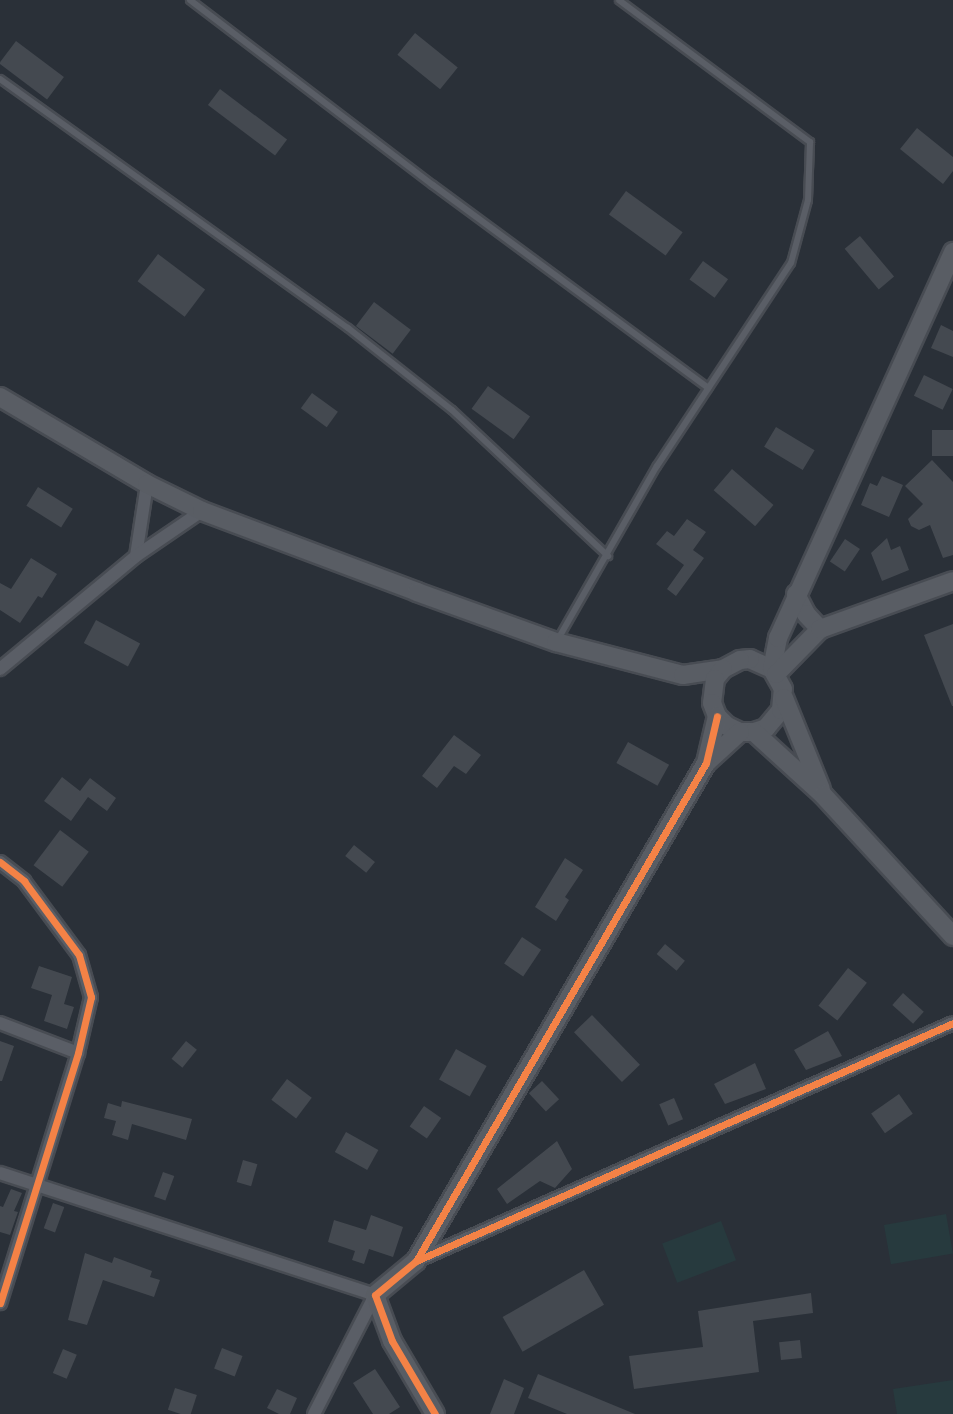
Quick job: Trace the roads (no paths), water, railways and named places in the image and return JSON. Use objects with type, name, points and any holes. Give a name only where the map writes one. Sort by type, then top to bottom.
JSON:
[{"type":"street","points":[[823,795],[774,671],[778,638],[953,253]]},
{"type":"street","points":[[0,397],[147,484],[202,511],[556,642],[683,675],[723,669],[740,660],[750,659],[778,638]]},
{"type":"street","points":[[136,556],[147,484]]},
{"type":"street","points":[[0,669],[136,556],[202,511]]},
{"type":"street","points":[[774,671],[820,629],[953,581]]},
{"type":"street","points":[[796,594],[806,614],[820,629]]},
{"type":"street","points":[[750,659],[774,671]]},
{"type":"street","points":[[416,1261],[706,763],[714,710],[715,679],[723,669]]},
{"type":"street","points":[[683,675],[727,726],[747,732],[823,795],[953,936]]},
{"type":"street","points":[[706,763],[747,732],[775,720],[784,698]]},
{"type":"street","points":[[0,862],[24,881],[79,955],[91,997],[78,1053],[0,1303]]},
{"type":"street","points":[[0,1023],[78,1053]]},
{"type":"street","points":[[314,1414],[375,1295],[416,1261],[953,1023]]},
{"type":"street","points":[[0,1173],[375,1295]]},
{"type":"street","points":[[375,1295],[392,1341],[435,1414]]},
{"type":"lane","points":[[190,0],[433,185],[708,388]]},
{"type":"lane","points":[[556,642],[608,556],[657,466],[791,263],[808,200],[810,142],[618,0]]},
{"type":"lane","points":[[0,79],[400,369],[452,410],[608,556]]}]
